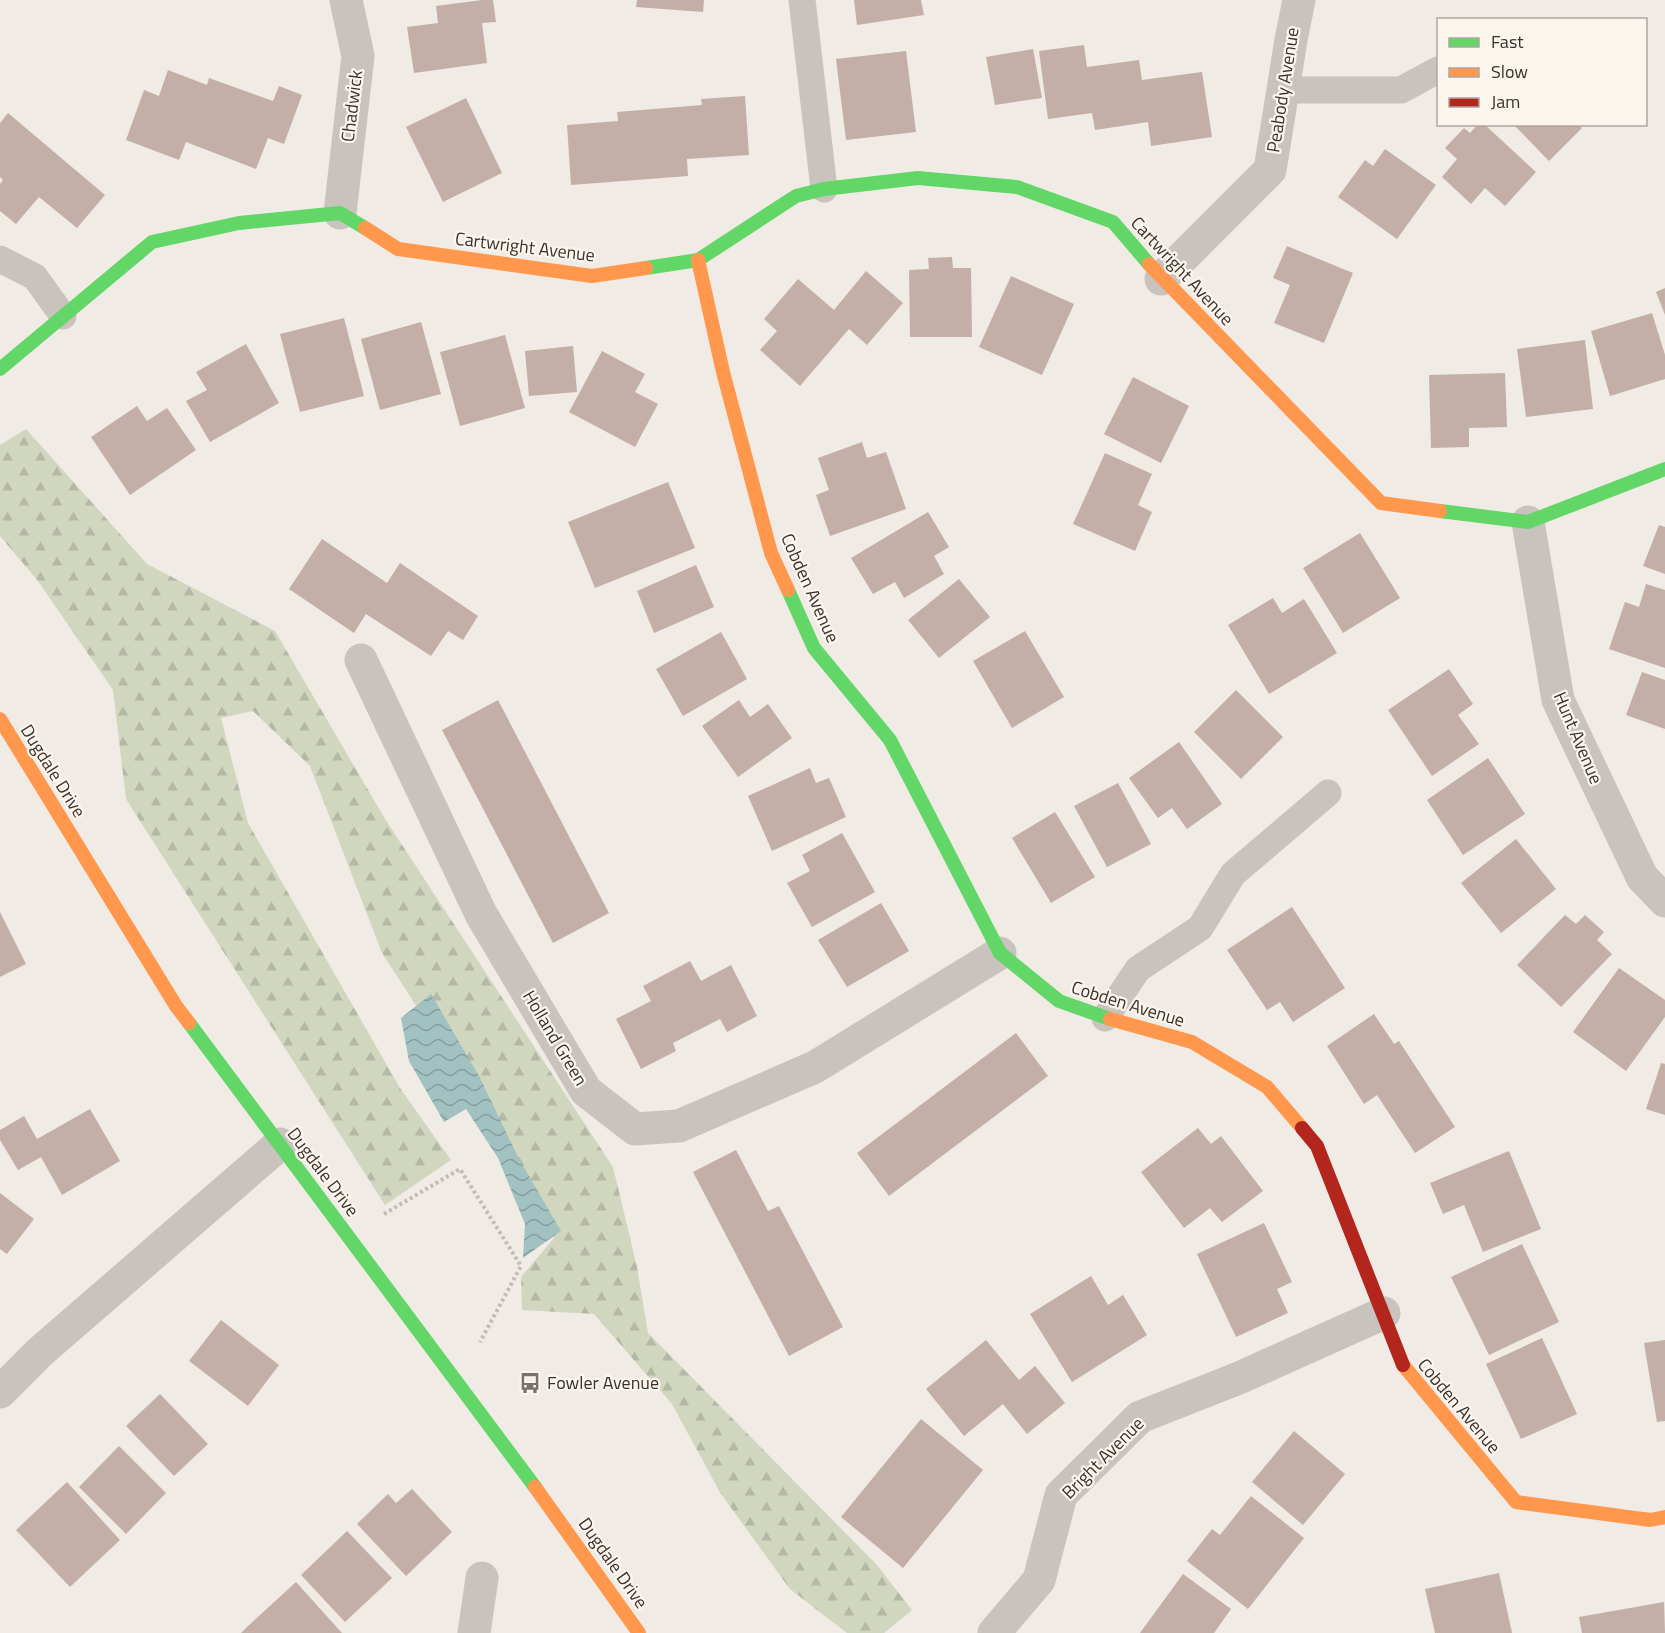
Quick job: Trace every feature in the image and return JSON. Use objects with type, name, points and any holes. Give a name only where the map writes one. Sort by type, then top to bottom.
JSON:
[{"type":"street","name":"Chadwick","points":[[340,213],[358,56],[346,0]]},
{"type":"street","name":"Peabody Avenue","points":[[1161,279],[1270,170],[1299,0]]},
{"type":"street","name":"Cartwright Avenue","points":[[340,213],[398,249],[591,276],[698,260],[796,196],[824,189],[918,178],[1017,187],[1113,222],[1161,279],[1381,502],[1528,522],[1665,469]]},
{"type":"street","points":[[0,369],[152,242],[239,223],[340,213]]},
{"type":"street","name":"Cobden Avenue","points":[[698,260],[723,372],[771,553],[814,648],[890,741],[1000,953],[1059,1001],[1105,1018],[1192,1042],[1267,1087],[1317,1146],[1384,1313],[1401,1363],[1516,1502],[1650,1520],[1665,1517]]},
{"type":"street","name":"Hunt Avenue","points":[[1528,522],[1558,700],[1642,877],[1665,901]]},
{"type":"street","name":"Holland Green","points":[[361,660],[481,914],[586,1091],[635,1129],[679,1126],[815,1067],[1000,953]]},
{"type":"street","name":"Dugdale Drive","points":[[0,719],[176,1006],[556,1514],[639,1633]]},
{"type":"street","points":[[1,1390],[40,1352],[280,1144]]},
{"type":"street","name":"Bright Avenue","points":[[994,1633],[1039,1580],[1061,1495],[1140,1417],[1239,1378],[1384,1313]]},
{"type":"street","points":[[474,1633],[482,1578]]},
{"type":"lane","points":[[802,0],[824,189]]},
{"type":"lane","points":[[1284,90],[1401,90],[1437,71]]},
{"type":"lane","points":[[0,259],[35,277],[63,316]]},
{"type":"lane","points":[[1105,1018],[1138,969],[1200,928],[1233,874],[1328,793]]},
{"type":"path","points":[[348,1236],[460,1169],[521,1266],[459,1383]]},
{"type":"green space","points":[[26,429],[147,564],[275,631],[385,819],[613,1167],[637,1267],[648,1333],[877,1565],[912,1610],[884,1633],[847,1633],[790,1589],[721,1494],[672,1404],[594,1314],[522,1310],[521,1277],[554,1238],[485,1112],[382,953],[310,766],[253,711],[221,718],[248,823],[400,1088],[451,1160],[385,1205],[126,799],[113,690],[38,581],[0,536],[0,445]]},
{"type":"water","points":[[431,994],[479,1076],[519,1159],[561,1231],[523,1258],[525,1224],[498,1158],[466,1109],[444,1122],[409,1061],[401,1018]]},
{"type":"building","points":[[493,0],[496,22],[482,23],[487,63],[414,73],[407,27],[438,23],[436,6]]},
{"type":"building","points":[[637,0],[704,0],[703,12],[636,7]]},
{"type":"building","points":[[854,0],[921,0],[924,15],[857,25]]},
{"type":"building","points":[[1084,45],[1087,67],[1139,60],[1142,80],[1202,72],[1212,137],[1151,146],[1148,122],[1095,130],[1092,113],[1048,119],[1039,51]]},
{"type":"building","points":[[1033,49],[1042,98],[995,105],[986,57]]},
{"type":"building","points":[[906,51],[916,132],[846,140],[836,59]]},
{"type":"building","points":[[168,70],[207,85],[209,78],[273,101],[279,86],[302,95],[284,144],[268,138],[256,169],[186,142],[179,160],[126,140],[144,90],[159,96]]},
{"type":"building","points":[[745,96],[749,155],[687,159],[688,176],[571,185],[567,125],[618,121],[617,112],[702,105],[701,99]]},
{"type":"building","points":[[466,98],[502,173],[443,202],[406,127]]},
{"type":"building","points":[[8,113],[105,195],[77,228],[39,197],[16,224],[0,211],[0,184],[3,180],[0,177],[0,123]]},
{"type":"building","points":[[1476,126],[1486,126],[1536,172],[1505,206],[1485,188],[1471,204],[1442,177],[1457,159],[1445,148],[1464,128],[1470,133]]},
{"type":"building","points":[[1515,126],[1580,126],[1582,128],[1549,161]]},
{"type":"building","points":[[1385,149],[1436,185],[1397,239],[1338,197],[1365,160],[1373,166]]},
{"type":"building","points":[[1287,246],[1353,273],[1324,343],[1274,323],[1290,285],[1273,278]]},
{"type":"building","points":[[952,257],[953,268],[971,268],[972,337],[910,337],[909,270],[929,269],[928,258]]},
{"type":"building","points":[[866,271],[903,303],[867,345],[849,329],[800,386],[760,350],[777,331],[764,319],[798,279],[834,310]]},
{"type":"building","points":[[1011,276],[1074,304],[1042,375],[979,347]]},
{"type":"building","points":[[1665,288],[1665,315],[1656,292]]},
{"type":"building","points":[[1652,313],[1665,355],[1665,379],[1610,396],[1591,331]]},
{"type":"building","points":[[344,318],[364,396],[300,412],[280,334]]},
{"type":"building","points":[[421,322],[441,394],[380,410],[361,339]]},
{"type":"building","points":[[505,335],[525,408],[460,426],[440,352]]},
{"type":"building","points":[[1585,340],[1593,409],[1526,417],[1517,349]]},
{"type":"building","points":[[246,344],[279,403],[210,442],[186,401],[207,390],[196,372]]},
{"type":"building","points":[[573,346],[577,392],[529,396],[525,351]]},
{"type":"building","points":[[602,351],[645,374],[635,392],[658,404],[635,447],[569,412]]},
{"type":"building","points":[[1505,373],[1507,427],[1469,428],[1469,447],[1431,448],[1429,375]]},
{"type":"building","points":[[1133,377],[1189,406],[1161,463],[1104,434]]},
{"type":"building","points":[[137,406],[147,421],[167,408],[196,450],[130,495],[91,437]]},
{"type":"building","points":[[862,442],[867,458],[886,452],[906,509],[830,536],[816,495],[829,490],[818,458]]},
{"type":"building","points":[[1105,453],[1152,474],[1138,505],[1152,512],[1135,551],[1073,524]]},
{"type":"building","points":[[668,482],[695,548],[595,588],[568,522]]},
{"type":"building","points":[[928,512],[949,547],[934,556],[944,574],[904,598],[895,582],[873,594],[851,558]]},
{"type":"building","points":[[1659,525],[1665,527],[1665,574],[1643,566]]},
{"type":"building","points":[[1360,533],[1400,598],[1343,633],[1303,568]]},
{"type":"building","points":[[322,539],[387,583],[400,563],[478,616],[463,640],[448,631],[431,656],[366,614],[354,633],[289,589]]},
{"type":"building","points":[[696,565],[714,607],[654,633],[637,591]]},
{"type":"building","points":[[959,579],[990,617],[939,658],[908,620]]},
{"type":"building","points":[[1646,584],[1665,590],[1665,668],[1609,649],[1625,602],[1639,607]]},
{"type":"building","points":[[1273,598],[1282,613],[1304,599],[1337,653],[1269,694],[1228,625]]},
{"type":"building","points":[[1025,631],[1064,697],[1012,728],[973,661]]},
{"type":"building","points":[[721,632],[747,679],[683,716],[656,669]]},
{"type":"building","points":[[1449,669],[1473,704],[1458,715],[1479,744],[1432,776],[1388,710]]},
{"type":"building","points":[[1642,672],[1665,680],[1665,729],[1626,715]]},
{"type":"building","points":[[1236,690],[1283,737],[1241,779],[1194,732]]},
{"type":"building","points":[[498,700],[609,913],[553,943],[442,730]]},
{"type":"building","points":[[739,700],[750,717],[768,704],[792,738],[738,777],[702,726]]},
{"type":"building","points":[[1179,742],[1222,804],[1187,829],[1172,808],[1158,818],[1129,778]]},
{"type":"building","points":[[1488,758],[1525,814],[1463,855],[1427,800]]},
{"type":"building","points":[[810,768],[816,783],[829,778],[846,817],[772,851],[748,796]]},
{"type":"building","points":[[1118,783],[1151,844],[1107,867],[1074,806]]},
{"type":"building","points":[[1055,812],[1095,877],[1051,903],[1012,838]]},
{"type":"building","points":[[842,833],[875,892],[812,927],[787,883],[810,871],[802,855]]},
{"type":"building","points":[[1516,839],[1556,889],[1501,933],[1461,883]]},
{"type":"building","points":[[881,903],[909,951],[847,987],[818,940]]},
{"type":"building","points":[[1292,907],[1345,988],[1293,1022],[1280,1002],[1267,1010],[1227,950]]},
{"type":"building","points":[[0,912],[26,964],[0,977]]},
{"type":"building","points":[[1565,915],[1576,924],[1585,915],[1604,932],[1597,940],[1612,954],[1561,1007],[1517,965]]},
{"type":"building","points":[[690,961],[701,981],[731,965],[757,1016],[727,1032],[720,1019],[673,1043],[676,1051],[641,1069],[616,1019],[651,1001],[643,986]]},
{"type":"building","points":[[1619,968],[1665,1000],[1665,1017],[1626,1071],[1573,1032]]},
{"type":"building","points":[[1374,1014],[1394,1044],[1399,1041],[1455,1127],[1415,1153],[1377,1095],[1364,1104],[1327,1046]]},
{"type":"building","points":[[1016,1033],[1048,1076],[889,1196],[857,1153]]},
{"type":"building","points":[[1661,1063],[1665,1064],[1665,1115],[1646,1109]]},
{"type":"building","points":[[90,1109],[120,1161],[62,1195],[41,1157],[18,1170],[0,1140],[0,1130],[24,1116],[37,1139]]},
{"type":"building","points":[[1198,1128],[1211,1144],[1221,1136],[1263,1191],[1222,1222],[1210,1208],[1184,1228],[1141,1172]]},
{"type":"building","points":[[736,1150],[768,1211],[779,1206],[843,1327],[789,1356],[693,1172]]},
{"type":"building","points":[[1509,1151],[1541,1229],[1483,1252],[1464,1205],[1443,1214],[1430,1183]]},
{"type":"building","points":[[0,1193],[34,1219],[7,1254],[0,1249]]},
{"type":"building","points":[[1264,1223],[1292,1282],[1277,1289],[1288,1313],[1236,1337],[1197,1254]]},
{"type":"building","points":[[1522,1244],[1559,1322],[1489,1355],[1451,1277]]},
{"type":"building","points":[[1091,1276],[1108,1305],[1123,1295],[1147,1335],[1072,1382],[1030,1314]]},
{"type":"building","points":[[221,1320],[279,1365],[248,1406],[189,1361]]},
{"type":"building","points":[[1542,1338],[1577,1414],[1521,1439],[1486,1364]]},
{"type":"building","points":[[986,1340],[1019,1380],[1035,1366],[1065,1403],[1027,1434],[1003,1404],[964,1436],[926,1389]]},
{"type":"building","points":[[1665,1340],[1665,1421],[1657,1422],[1644,1343]]},
{"type":"building","points":[[160,1394],[208,1444],[174,1476],[126,1426]]},
{"type":"building","points":[[921,1419],[983,1470],[903,1568],[841,1517]]},
{"type":"building","points":[[1294,1431],[1345,1474],[1303,1525],[1252,1482]]},
{"type":"building","points":[[119,1446],[166,1493],[126,1534],[79,1487]]},
{"type":"building","points":[[67,1482],[120,1540],[70,1587],[16,1530]]},
{"type":"building","points":[[412,1489],[452,1532],[406,1576],[357,1524],[388,1494],[396,1503]]},
{"type":"building","points":[[1251,1496],[1304,1538],[1248,1609],[1187,1561],[1212,1529],[1220,1535]]},
{"type":"building","points":[[347,1531],[392,1578],[345,1622],[301,1575]]},
{"type":"building","points":[[1499,1573],[1512,1633],[1435,1633],[1425,1589]]},
{"type":"building","points":[[1183,1574],[1231,1609],[1214,1633],[1140,1633]]},
{"type":"building","points":[[296,1582],[342,1633],[241,1633],[247,1627]]},
{"type":"building","points":[[1664,1602],[1665,1633],[1582,1633],[1579,1617]]},
{"type":"traffic: fast","points":[[646,268],[698,260],[796,196],[824,189],[918,178],[1017,187],[1113,222],[1149,264]]},
{"type":"traffic: fast","points":[[0,369],[152,242],[239,223],[340,213],[365,228]]},
{"type":"traffic: fast","points":[[1440,511],[1528,522],[1665,469]]},
{"type":"traffic: fast","points":[[788,590],[814,648],[890,740],[1000,953],[1059,1001],[1110,1019]]},
{"type":"traffic: fast","points":[[189,1023],[535,1487]]},
{"type":"traffic: slow","points":[[365,228],[398,249],[592,276],[646,268]]},
{"type":"traffic: slow","points":[[698,260],[723,372],[771,553],[788,590]]},
{"type":"traffic: slow","points":[[1149,264],[1381,503],[1440,511]]},
{"type":"traffic: slow","points":[[0,719],[176,1006],[189,1023]]},
{"type":"traffic: slow","points":[[1110,1019],[1192,1042],[1267,1087],[1302,1128]]},
{"type":"traffic: slow","points":[[1403,1365],[1516,1502],[1650,1520],[1665,1517]]},
{"type":"traffic: slow","points":[[535,1487],[639,1633]]},
{"type":"traffic: jam","points":[[1302,1128],[1317,1146],[1403,1365]]},
{"type":"place","name":"Fowler Avenue","points":[[530,1383]]}]
